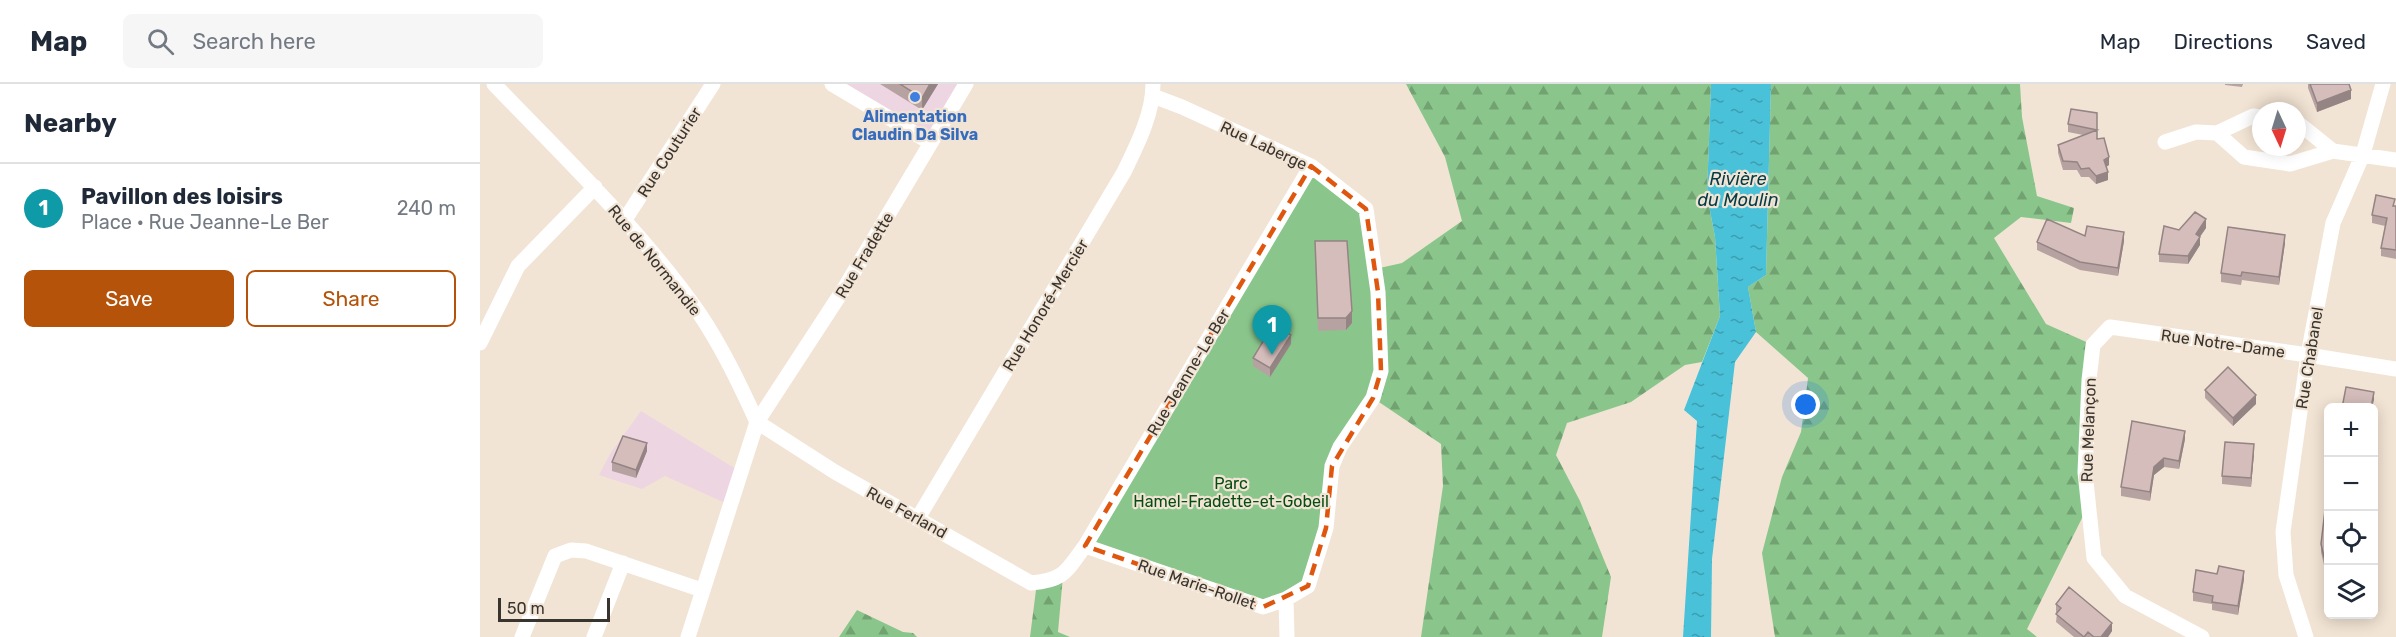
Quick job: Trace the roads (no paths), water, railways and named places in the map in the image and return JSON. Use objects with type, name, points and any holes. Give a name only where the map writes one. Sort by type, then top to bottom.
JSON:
[{"type":"street","name":"Rue de Normandie","points":[[494,84],[595,187],[671,275],[700,315],[735,374],[757,422]]},
{"type":"street","name":"Rue Couturier","points":[[624,220],[713,84]]},
{"type":"street","points":[[832,84],[931,143]]},
{"type":"street","name":"Rue Fradette","points":[[757,422],[845,287],[966,84]]},
{"type":"street","name":"Rue Chabanel","points":[[2306,637],[2286,575],[2283,532],[2308,355],[2333,223],[2363,154],[2383,84]]},
{"type":"street","name":"Rue Laberge","points":[[1153,90],[1182,106],[1311,166],[1366,208]]},
{"type":"street","name":"Rue Honoré-Mercier","points":[[918,518],[1124,172],[1138,143],[1153,90]]},
{"type":"street","points":[[2165,142],[2196,132],[2217,133],[2252,116]]},
{"type":"street","points":[[2306,129],[2333,151]]},
{"type":"street","points":[[2217,133],[2244,157],[2290,164],[2333,151],[2396,160]]},
{"type":"street","name":"Rue Jeanne-Le Ber","points":[[1063,576],[1085,546],[1311,166]]},
{"type":"street","points":[[480,343],[518,266],[595,187]]},
{"type":"street","name":"Rue Marie-Rollet","points":[[1085,546],[1263,607],[1286,599],[1308,586],[1326,528],[1332,466],[1340,447],[1373,398],[1381,371],[1378,292],[1366,208]]},
{"type":"street","name":"Rue Notre-Dame","points":[[2093,345],[2110,327],[2396,369]]},
{"type":"street","name":"Rue Melançon","points":[[2093,345],[2085,472],[2094,558],[2125,596],[2202,637]]},
{"type":"street","points":[[688,637],[757,422]]},
{"type":"street","name":"Rue Ferland","points":[[757,422],[835,472],[1031,583],[1047,582],[1063,576]]},
{"type":"street","points":[[522,637],[555,556],[570,550],[586,550],[702,590]]},
{"type":"street","points":[[594,637],[623,563]]},
{"type":"street","points":[[1286,599],[1287,637]]},
{"type":"water","name":"Rivière du Moulin","points":[[1711,84],[1771,84],[1766,275],[1748,287],[1756,332],[1735,362],[1712,559],[1711,637],[1683,637],[1697,421],[1684,410],[1720,316],[1715,237],[1707,195]]},
{"type":"place","name":"Alimentation Claudin Da Silva","points":[[915,97]]},
{"type":"place","name":"Pavillon des loisirs","points":[[1272,355]]},
{"type":"park label","name":"Parc Hamel-Fradette-et-Gobeil","points":[[1231,492]]}]
